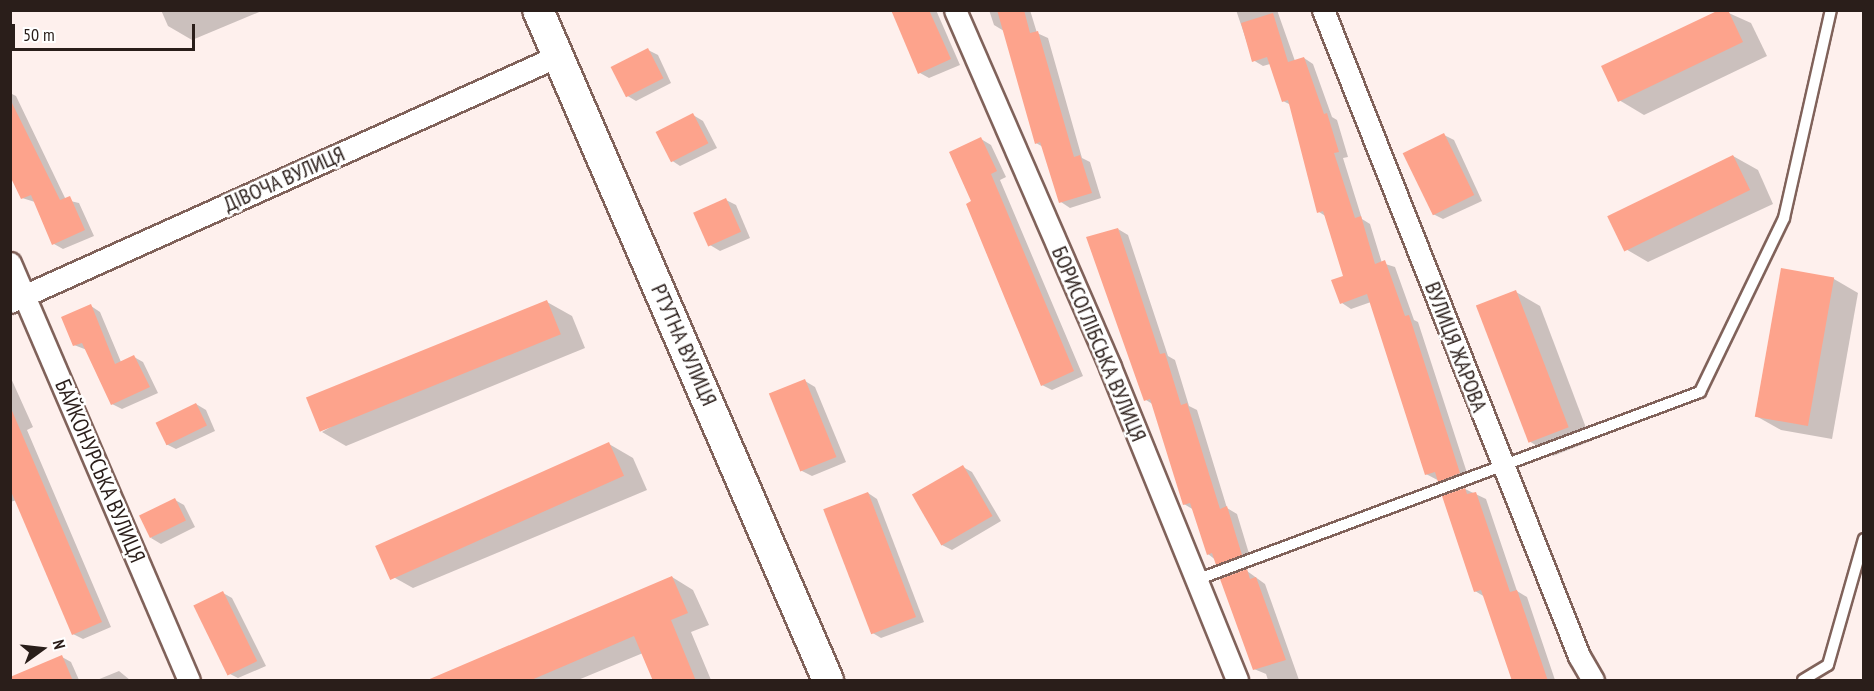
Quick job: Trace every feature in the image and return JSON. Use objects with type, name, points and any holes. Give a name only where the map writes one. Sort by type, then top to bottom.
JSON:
[{"type":"main road","name":"РТУТНА ВУЛИЦЯ","points":[[538,10],[828,681]]},
{"type":"street","name":"БОРИСОГЛІБСЬКА ВУЛИЦЯ","points":[[955,10],[1110,367],[1237,681]]},
{"type":"street","name":"ВУЛИЦЯ ЖАРОВА","points":[[1323,10],[1579,656],[1593,681]]},
{"type":"street","name":"ДІВОЧА ВУЛИЦЯ","points":[[18,299],[558,57]]},
{"type":"street","name":"БАЙКОНУРСЬКА ВУЛИЦЯ","points":[[10,263],[18,299],[189,681]]},
{"type":"lane","points":[[1196,580],[1700,392],[1784,218],[1831,10]]},
{"type":"lane","points":[[1803,681],[1828,665],[1863,539]]},
{"type":"building","points":[[891,10],[929,10],[951,59],[918,74]]},
{"type":"building","points":[[997,10],[1024,10],[1030,33],[1038,31],[1074,157],[1080,155],[1092,193],[1059,203],[1040,142],[1035,144]]},
{"type":"building","points":[[1719,10],[1728,10],[1743,42],[1618,102],[1601,66]]},
{"type":"building","points":[[1273,13],[1288,62],[1304,57],[1324,114],[1327,113],[1339,152],[1334,153],[1355,218],[1361,216],[1375,264],[1385,260],[1405,316],[1409,315],[1460,473],[1438,482],[1435,472],[1425,475],[1367,294],[1340,304],[1331,280],[1343,276],[1323,211],[1317,213],[1288,100],[1282,102],[1267,57],[1252,62],[1241,23]]},
{"type":"building","points":[[648,48],[663,78],[626,97],[611,67]]},
{"type":"building","points":[[10,99],[60,200],[70,196],[85,230],[52,245],[31,195],[21,199],[10,176]]},
{"type":"building","points":[[693,113],[708,143],[671,162],[656,132]]},
{"type":"building","points":[[1444,133],[1474,195],[1433,215],[1403,153]]},
{"type":"building","points":[[981,137],[997,171],[991,174],[1074,371],[1041,386],[966,204],[971,201],[949,152]]},
{"type":"building","points":[[1733,155],[1750,190],[1624,251],[1607,216]]},
{"type":"building","points":[[726,198],[741,232],[708,246],[693,213]]},
{"type":"building","points":[[1118,228],[1160,354],[1165,353],[1181,405],[1187,403],[1220,509],[1227,506],[1242,555],[1216,565],[1212,553],[1207,555],[1190,503],[1183,505],[1150,399],[1144,401],[1086,237]]},
{"type":"building","points":[[1781,268],[1834,277],[1808,426],[1755,417]]},
{"type":"building","points":[[1516,290],[1569,427],[1529,443],[1476,305]]},
{"type":"building","points":[[547,300],[561,334],[320,432],[306,397]]},
{"type":"building","points":[[91,304],[115,364],[134,355],[150,387],[111,405],[82,343],[73,346],[61,317]]},
{"type":"building","points":[[805,379],[836,457],[800,471],[769,394]]},
{"type":"building","points":[[196,403],[207,425],[167,445],[156,423]]},
{"type":"building","points":[[10,406],[102,622],[72,635],[10,489]]},
{"type":"building","points":[[609,442],[624,476],[390,580],[375,546]]},
{"type":"building","points":[[963,465],[992,516],[941,546],[912,494]]},
{"type":"building","points":[[1465,488],[1467,494],[1476,492],[1510,592],[1517,590],[1548,681],[1512,681],[1481,590],[1474,592],[1442,496]]},
{"type":"building","points":[[868,492],[916,617],[871,634],[823,509]]},
{"type":"building","points":[[175,498],[186,520],[150,538],[139,516]]},
{"type":"building","points":[[1247,569],[1250,579],[1256,577],[1286,660],[1253,670],[1220,579]]},
{"type":"building","points":[[672,576],[688,613],[671,620],[696,681],[653,681],[634,636],[529,681],[425,681]]},
{"type":"building","points":[[223,591],[257,661],[228,676],[193,605]]},
{"type":"building","points":[[62,655],[73,681],[10,681],[10,677]]}]
